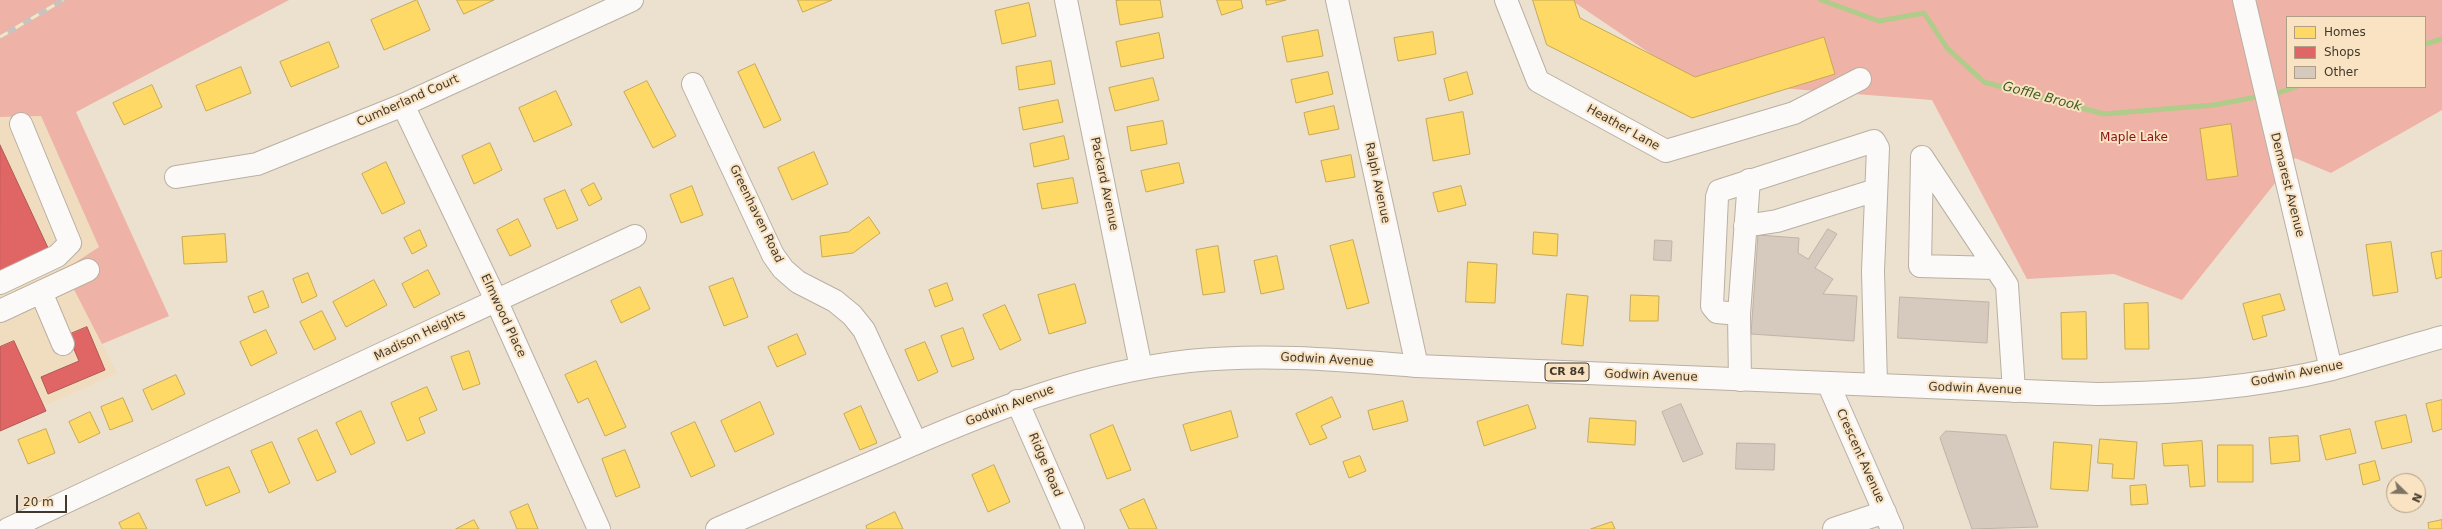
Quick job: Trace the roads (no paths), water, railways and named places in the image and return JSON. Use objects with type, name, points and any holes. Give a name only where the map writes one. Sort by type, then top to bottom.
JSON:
[{"type":"street","name":"Cumberland Court","points":[[176,177],[258,164],[402,105],[632,0]]},
{"type":"street","name":"Packard Avenue","points":[[1066,0],[1141,368]]},
{"type":"street","name":"Ralph Avenue","points":[[1337,0],[1417,366]]},
{"type":"street","name":"Heather Lane","points":[[1506,0],[1538,81],[1666,151],[1794,113],[1860,79]]},
{"type":"street","name":"Demarest Avenue","points":[[2244,0],[2331,369]]},
{"type":"street","name":"Greenhaven Road","points":[[693,84],[773,255],[783,269],[798,282],[835,301],[852,315],[864,330],[916,443]]},
{"type":"street","name":"Elmwood Place","points":[[402,105],[496,300],[599,529]]},
{"type":"street","points":[[0,283],[57,256],[70,243],[21,124]]},
{"type":"street","points":[[1739,314],[1717,312],[1712,306],[1717,197],[1719,192],[1724,188],[1871,140],[1876,142],[1878,148],[1873,270],[1876,386]]},
{"type":"street","points":[[1996,268],[1920,266],[1922,157],[1996,268],[2007,285],[2014,391]]},
{"type":"street","points":[[1740,380],[1739,314],[1749,180]]},
{"type":"street","points":[[1745,226],[1777,222],[1876,190]]},
{"type":"street","name":"Madison Heights","points":[[8,529],[207,438],[496,300],[635,236]]},
{"type":"street","points":[[3,302],[41,292],[88,270]]},
{"type":"street","points":[[41,292],[63,344]]},
{"type":"street","name":"Godwin Avenue","points":[[717,529],[1017,401],[1065,386],[1141,368],[1190,361],[1255,358],[1322,358],[1417,366],[1828,384],[2097,394],[2151,393],[2223,388],[2331,369],[2442,337]]},
{"type":"street","name":"Crescent Avenue","points":[[1828,384],[1888,521]]},
{"type":"street","name":"Ridge Road","points":[[1017,401],[1073,529]]},
{"type":"street","points":[[1834,529],[1888,521]]},
{"type":"waterway","name":"Goffle Brook","points":[[1821,0],[1879,21],[1924,13],[1947,48],[1984,82],[2104,114],[2214,105],[2262,96]]},
{"type":"waterway","name":"Goffle Brook","points":[[2426,44],[2442,39]]},
{"type":"waterway","name":"Goffle Brook","points":[[2272,95],[2293,88]]},
{"type":"railway","points":[[0,37],[63,0]]},
{"type":"park label","name":"Maple Lake","points":[[2134,138]]}]
